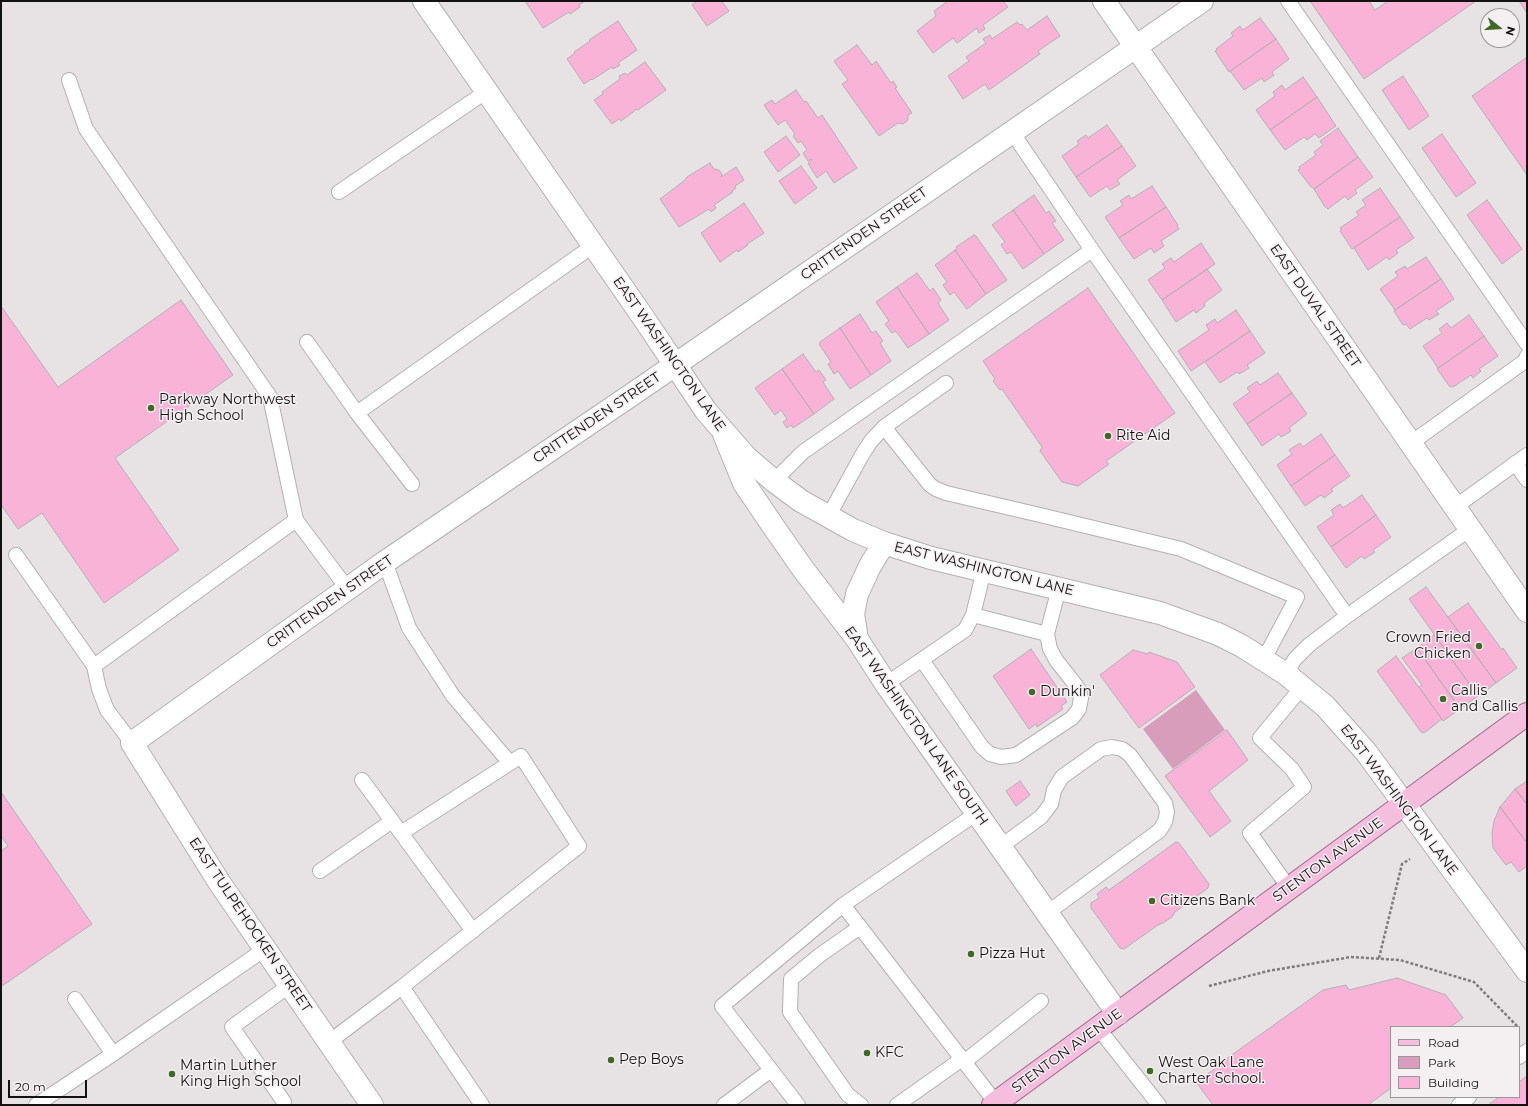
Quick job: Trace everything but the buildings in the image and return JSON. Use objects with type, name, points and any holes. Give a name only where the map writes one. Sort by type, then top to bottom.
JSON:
[{"type":"main road","name":"STENTON AVENUE","points":[[995,1104],[1527,714]]},
{"type":"street","name":"EAST WASHINGTON LANE","points":[[424,1],[594,245],[706,411],[724,434],[746,457],[774,481],[801,501],[853,530],[884,543],[930,558],[1131,605],[1193,624],[1218,634],[1264,659],[1294,680],[1325,706],[1366,752],[1527,971]]},
{"type":"street","name":"EAST DUVAL STREET","points":[[1104,1],[1527,611]]},
{"type":"street","name":"CRITTENDEN STREET","points":[[132,743],[347,588],[675,365],[1202,1]]},
{"type":"street","name":"EAST WASHINGTON LANE SOUTH","points":[[724,434],[744,483],[802,569],[857,639],[886,684],[1118,1014]]},
{"type":"street","points":[[857,639],[853,614],[857,594],[870,566],[884,543]]},
{"type":"street","name":"EAST TULPEHOCKEN STREET","points":[[132,743],[219,882],[372,1105]]},
{"type":"lane","points":[[1288,1],[1527,344]]},
{"type":"lane","points":[[69,80],[86,129],[270,397],[296,520],[347,588]]},
{"type":"lane","points":[[339,192],[487,91]]},
{"type":"lane","points":[[1012,132],[1092,250],[1347,616]]},
{"type":"lane","points":[[357,413],[594,245]]},
{"type":"lane","points":[[774,481],[803,452],[1092,250]]},
{"type":"lane","points":[[307,342],[357,413],[412,484]]},
{"type":"lane","points":[[1410,443],[1525,362],[1527,356]]},
{"type":"lane","points":[[828,517],[871,441],[884,427],[946,383]]},
{"type":"lane","points":[[884,427],[930,485],[936,489],[946,493],[1181,549],[1297,597],[1264,659]]},
{"type":"lane","points":[[1455,506],[1527,455]]},
{"type":"lane","points":[[1515,463],[1527,480]]},
{"type":"lane","points":[[94,666],[296,520]]},
{"type":"lane","points":[[1289,888],[1250,833],[1304,787],[1292,769],[1260,738],[1294,680],[1295,659],[1309,644],[1470,529]]},
{"type":"lane","points":[[16,555],[94,666],[99,689],[107,710],[132,743]]},
{"type":"lane","points":[[385,562],[409,628],[453,696],[510,762]]},
{"type":"lane","points":[[886,684],[964,630],[973,615],[984,570]]},
{"type":"lane","points":[[922,660],[982,747],[990,754],[1001,757],[1016,755],[1072,718],[1079,709],[1081,698],[1078,688],[1053,655],[1050,649],[1047,634],[1059,588]]},
{"type":"lane","points":[[973,615],[1047,634]]},
{"type":"lane","points":[[1000,847],[1041,817],[1051,804],[1054,790],[1062,778],[1101,749],[1112,747],[1122,749],[1130,755],[1165,803],[1167,812],[1165,822],[1159,831],[1047,912]]},
{"type":"lane","points":[[330,1042],[580,846],[521,756],[401,834]]},
{"type":"lane","points":[[362,780],[473,931]]},
{"type":"lane","points":[[798,1105],[722,1006],[843,905],[977,814]]},
{"type":"lane","points":[[320,871],[392,821]]},
{"type":"lane","points":[[843,905],[963,1060],[995,1104]]},
{"type":"lane","points":[[860,927],[820,955],[792,978],[790,1012],[848,1095],[861,1105]]},
{"type":"lane","points":[[36,1105],[114,1054],[265,949]]},
{"type":"lane","points":[[284,1102],[232,1027],[290,985]]},
{"type":"lane","points":[[402,987],[482,1105]]},
{"type":"lane","points":[[75,999],[114,1054]]},
{"type":"lane","points":[[897,1105],[963,1060],[1042,1001]]},
{"type":"lane","points":[[1098,1028],[1159,1105]]},
{"type":"lane","points":[[724,1105],[771,1070]]},
{"type":"lane","points":[[1459,1105],[1468,1098]]},
{"type":"path","points":[[1379,958],[1402,864],[1410,859]]},
{"type":"path","points":[[1209,986],[1268,970],[1351,957],[1400,960],[1474,982],[1517,1026]]},
{"type":"green space","points":[[1196,690],[1225,730],[1173,769],[1143,729]]},
{"type":"place","name":"Parkway Northwest High School","points":[[151,408]]},
{"type":"place","name":"Rite Aid","points":[[1108,436]]},
{"type":"place","name":"Crown Fried Chicken","points":[[1479,646]]},
{"type":"place","name":"Dunkin'","points":[[1032,692]]},
{"type":"place","name":"Callis and Callis","points":[[1443,699]]},
{"type":"place","name":"Citizens Bank","points":[[1152,901]]},
{"type":"place","name":"Pizza Hut","points":[[971,954]]},
{"type":"place","name":"KFC","points":[[867,1053]]},
{"type":"place","name":"Pep Boys","points":[[611,1060]]},
{"type":"place","name":"West Oak Lane Charter School.","points":[[1150,1071]]},
{"type":"place","name":"Martin Luther King High School","points":[[172,1074]]}]
